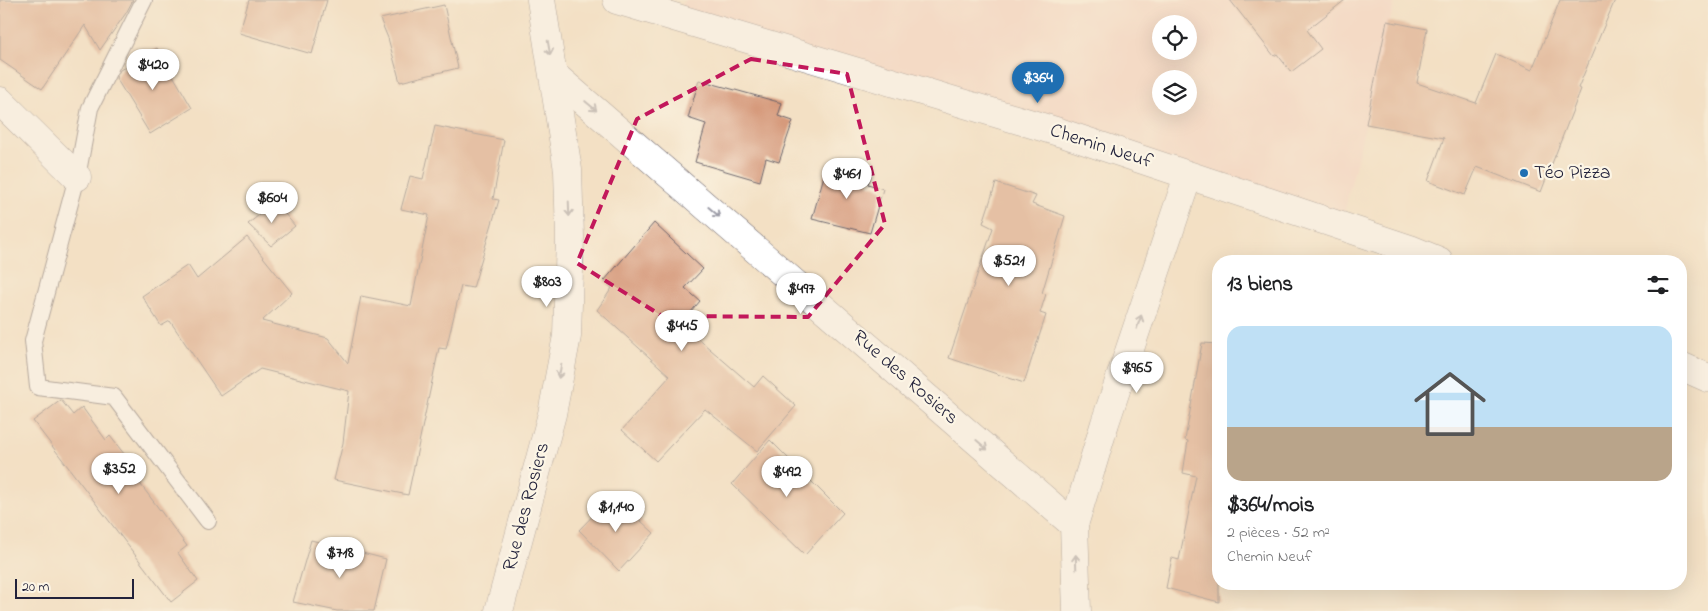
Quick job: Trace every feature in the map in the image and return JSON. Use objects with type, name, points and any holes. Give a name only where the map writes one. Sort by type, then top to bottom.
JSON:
[{"type":"street","name":"Rue des Rosiers","points":[[499,611],[552,414],[567,336],[570,237],[568,170],[541,0]]},
{"type":"street","name":"Chemin Neuf","points":[[617,0],[1062,133],[1424,255]]},
{"type":"street","name":"Rue des Rosiers","points":[[554,75],[1074,525]]},
{"type":"street","points":[[0,101],[77,177]]},
{"type":"street","points":[[1077,611],[1074,525],[1105,423],[1188,176]]},
{"type":"street","points":[[1687,369],[1708,378]]},
{"type":"lane","points":[[144,0],[90,108],[77,177],[33,341],[38,386],[114,397],[208,520]]},
{"type":"highlighted area","points":[[751,59],[847,74],[885,224],[808,317],[662,316],[577,263],[637,119]]},
{"type":"shaded area","points":[[685,0],[1395,0],[1341,226],[671,17]]},
{"type":"building","points":[[0,0],[133,0],[100,50],[85,25],[42,89],[0,60]]},
{"type":"building","points":[[249,0],[327,0],[312,54],[239,33]]},
{"type":"building","points":[[1230,0],[1345,0],[1307,30],[1321,49],[1291,72],[1277,54],[1274,56]]},
{"type":"building","points":[[1560,0],[1615,0],[1578,88],[1581,89],[1541,192],[1477,167],[1465,195],[1428,181],[1444,138],[1366,124],[1387,21],[1427,29],[1417,83],[1476,103],[1496,54],[1532,70]]},
{"type":"building","points":[[444,5],[458,68],[400,82],[388,38],[380,19]]},
{"type":"building","points":[[157,48],[192,108],[150,134],[116,78],[120,70]]},
{"type":"building","points":[[699,80],[782,103],[778,116],[793,121],[779,162],[766,158],[760,181],[695,162],[706,124],[688,118]]},
{"type":"building","points":[[435,126],[504,140],[493,199],[499,200],[473,288],[461,286],[446,349],[439,348],[408,495],[334,480],[343,443],[349,391],[260,369],[221,396],[170,321],[161,326],[142,296],[188,265],[197,279],[247,237],[292,293],[262,321],[328,338],[348,363],[361,296],[411,306],[429,215],[401,209],[410,176],[423,179]]},
{"type":"building","points":[[827,165],[871,175],[868,184],[883,189],[870,233],[812,219]]},
{"type":"building","points":[[996,183],[1036,196],[1032,204],[1065,216],[1042,293],[1046,294],[1040,313],[1046,315],[1024,383],[949,358],[993,228],[983,223]]},
{"type":"building","points":[[275,202],[295,226],[271,246],[248,224]]},
{"type":"building","points":[[654,223],[703,269],[685,288],[700,301],[681,324],[754,387],[763,376],[796,406],[757,451],[705,409],[656,461],[622,430],[670,376],[597,310],[612,288],[604,281]]},
{"type":"building","points":[[1202,343],[1212,344],[1212,590],[1219,590],[1219,602],[1166,588],[1172,558],[1179,560],[1196,476],[1183,473],[1188,441],[1185,440]]},
{"type":"building","points":[[61,400],[73,415],[82,407],[106,440],[110,436],[139,473],[135,477],[187,546],[178,553],[198,581],[171,602],[33,421]]},
{"type":"building","points":[[770,440],[843,513],[805,555],[732,484]]},
{"type":"building","points":[[613,495],[654,533],[619,571],[579,530]]},
{"type":"building","points":[[311,540],[386,559],[374,611],[337,611],[293,602]]},
{"type":"place","name":"Téo Pizza","points":[[1524,173]]}]
